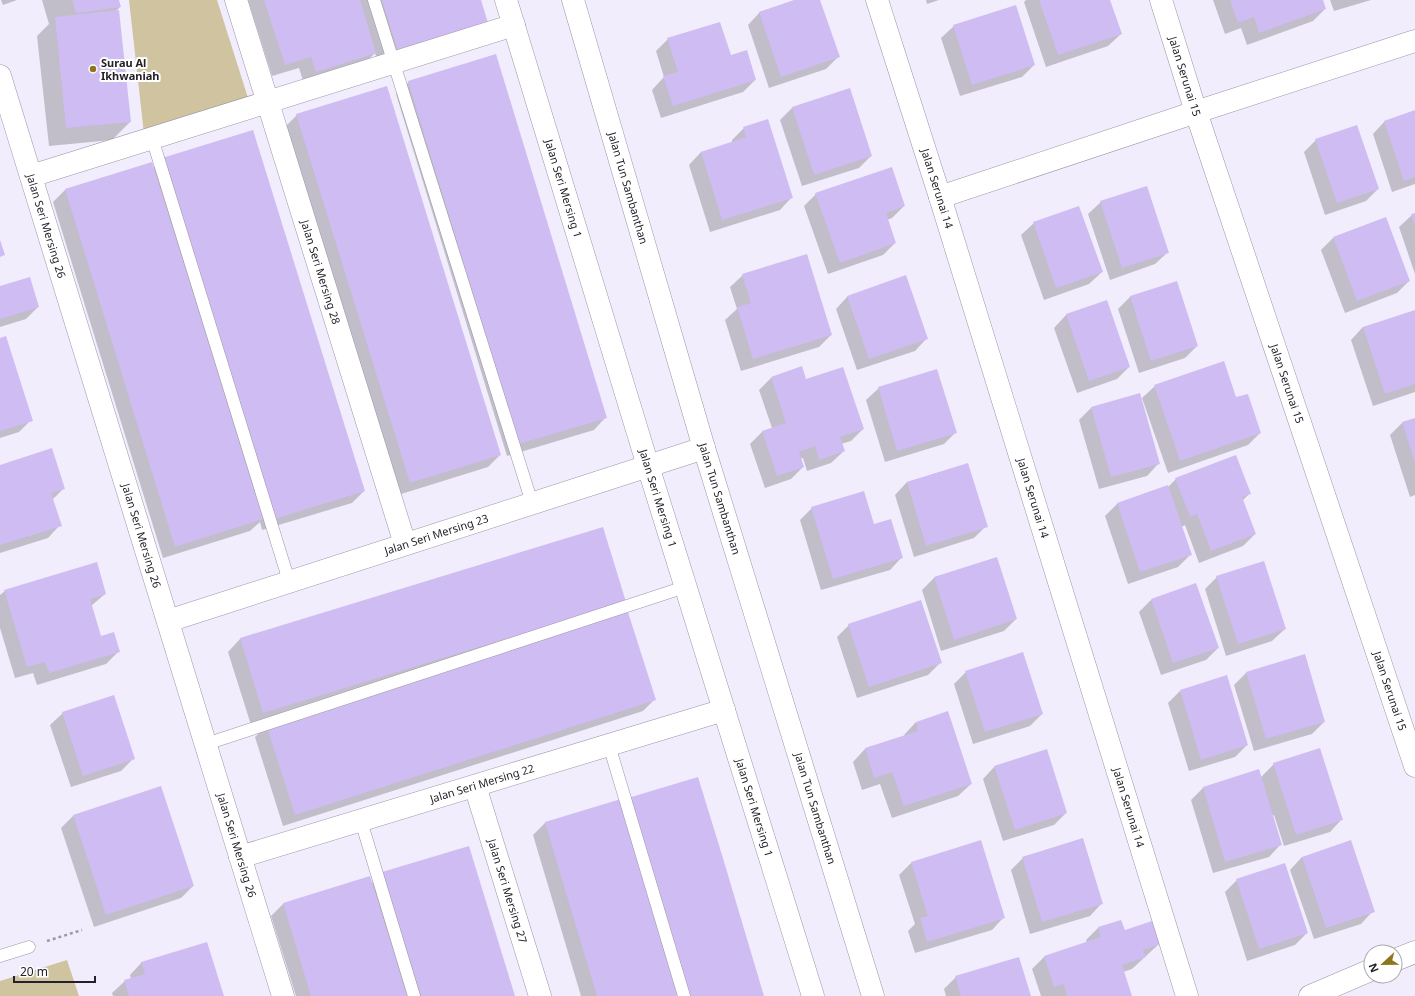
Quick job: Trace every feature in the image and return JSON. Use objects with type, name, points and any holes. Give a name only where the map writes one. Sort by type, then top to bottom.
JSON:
[{"type":"street","name":"Jalan Seri Mersing 28","points":[[236,0],[405,544]]},
{"type":"street","name":"Jalan Seri Mersing 1","points":[[506,0],[648,466],[813,996]]},
{"type":"street","name":"Jalan Tun Sambanthan","points":[[573,0],[686,453],[873,996]]},
{"type":"street","name":"Jalan Serunai 14","points":[[877,0],[940,197],[1187,996]]},
{"type":"street","name":"Jalan Serunai 15","points":[[1161,0],[1196,112],[1415,766]]},
{"type":"street","points":[[31,176],[514,25]]},
{"type":"street","points":[[940,197],[1196,112],[1415,42]]},
{"type":"street","name":"Jalan Seri Mersing 26","points":[[0,76],[283,996]]},
{"type":"street","name":"Jalan Seri Mersing 23","points":[[168,621],[686,453]]},
{"type":"street","name":"Jalan Seri Mersing 22","points":[[240,857],[724,710]]},
{"type":"street","name":"Jalan Seri Mersing 27","points":[[475,786],[540,996]]},
{"type":"street","points":[[1403,957],[1415,952]]},
{"type":"street","points":[[1310,996],[1363,973]]},
{"type":"lane","points":[[374,0],[532,503]]},
{"type":"lane","points":[[152,138],[289,581]]},
{"type":"lane","points":[[206,744],[686,587]]},
{"type":"lane","points":[[609,745],[684,996]]},
{"type":"lane","points":[[361,821],[414,996]]},
{"type":"lane","points":[[0,956],[29,947]]},
{"type":"path","points":[[29,947],[82,930]]},
{"type":"shaded area","points":[[129,0],[217,0],[249,101],[144,134]]},
{"type":"shaded area","points":[[67,960],[79,996],[0,996],[0,981]]},
{"type":"building","points":[[72,0],[119,0],[121,7],[76,13]]},
{"type":"building","points":[[264,0],[360,0],[376,53],[316,72],[311,57],[285,65]]},
{"type":"building","points":[[382,0],[481,0],[488,23],[398,51]]},
{"type":"building","points":[[794,0],[820,0],[840,57],[781,77],[759,12]]},
{"type":"building","points":[[1039,0],[1110,0],[1122,34],[1058,55]]},
{"type":"building","points":[[1230,0],[1323,0],[1326,9],[1259,33],[1254,17],[1238,23]]},
{"type":"building","points":[[1016,5],[1035,65],[972,85],[953,25]]},
{"type":"building","name":"Surau Al Ikhwaniah","points":[[119,10],[131,122],[66,128],[55,17]]},
{"type":"building","points":[[720,22],[731,55],[747,50],[756,80],[673,106],[663,76],[678,72],[667,38]]},
{"type":"building","points":[[496,54],[607,418],[519,444],[408,81]]},
{"type":"building","points":[[387,86],[501,455],[410,483],[296,114]]},
{"type":"building","points":[[850,88],[872,156],[814,175],[792,107]]},
{"type":"building","points":[[1415,110],[1415,177],[1404,181],[1384,121]]},
{"type":"building","points":[[768,119],[793,198],[722,220],[701,152],[746,137],[743,127]]},
{"type":"building","points":[[1357,125],[1379,189],[1337,203],[1315,139]]},
{"type":"building","points":[[253,130],[365,491],[274,519],[162,158]]},
{"type":"building","points":[[152,162],[263,519],[175,547],[65,189]]},
{"type":"building","points":[[892,167],[905,206],[886,213],[896,243],[840,263],[815,193]]},
{"type":"building","points":[[1147,186],[1169,253],[1122,268],[1100,201]]},
{"type":"building","points":[[1079,206],[1103,272],[1056,288],[1033,222]]},
{"type":"building","points":[[1415,213],[1415,225],[1411,214]]},
{"type":"building","points":[[1386,217],[1410,281],[1357,301],[1333,237]]},
{"type":"building","points":[[0,240],[5,255],[0,257]]},
{"type":"building","points":[[807,254],[832,335],[753,359],[737,307],[751,303],[742,274]]},
{"type":"building","points":[[906,275],[928,339],[869,359],[847,296]]},
{"type":"building","points":[[30,277],[39,307],[0,319],[0,286]]},
{"type":"building","points":[[1177,281],[1198,346],[1151,361],[1130,296]]},
{"type":"building","points":[[1107,300],[1130,367],[1089,381],[1066,314]]},
{"type":"building","points":[[1415,310],[1415,384],[1385,394],[1363,327]]},
{"type":"building","points":[[6,336],[33,421],[0,431],[0,338]]},
{"type":"building","points":[[1224,361],[1236,397],[1248,394],[1261,433],[1180,461],[1154,385]]},
{"type":"building","points":[[802,366],[806,379],[843,367],[864,429],[840,437],[845,451],[819,460],[815,446],[799,452],[804,467],[777,476],[762,431],[786,423],[771,377]]},
{"type":"building","points":[[937,369],[957,433],[897,451],[878,387]]},
{"type":"building","points":[[1140,393],[1160,464],[1111,477],[1091,407]]},
{"type":"building","points":[[1415,418],[1415,463],[1402,422]]},
{"type":"building","points":[[52,448],[65,489],[51,493],[62,526],[0,545],[0,465]]},
{"type":"building","points":[[1236,455],[1251,494],[1242,497],[1256,534],[1211,551],[1197,514],[1190,517],[1175,478]]},
{"type":"building","points":[[968,463],[988,527],[926,546],[907,482]]},
{"type":"building","points":[[1168,485],[1192,555],[1140,572],[1117,503]]},
{"type":"building","points":[[864,491],[874,524],[891,519],[903,558],[833,579],[811,507]]},
{"type":"building","points":[[603,527],[626,602],[263,713],[240,638]]},
{"type":"building","points":[[997,557],[1017,619],[954,640],[934,577]]},
{"type":"building","points":[[1264,561],[1286,629],[1238,644],[1216,576]]},
{"type":"building","points":[[97,562],[106,594],[90,599],[101,636],[114,632],[120,652],[49,673],[45,662],[27,667],[4,590]]},
{"type":"building","points":[[1196,583],[1219,648],[1173,663],[1151,599]]},
{"type":"building","points":[[921,600],[942,663],[869,687],[848,624]]},
{"type":"building","points":[[627,609],[656,700],[295,815],[266,724]]},
{"type":"building","points":[[1023,652],[1043,714],[985,732],[965,671]]},
{"type":"building","points":[[1305,654],[1325,722],[1266,739],[1246,672]]},
{"type":"building","points":[[1227,675],[1248,745],[1201,760],[1180,690]]},
{"type":"building","points":[[114,695],[135,759],[83,776],[62,712]]},
{"type":"building","points":[[948,711],[972,784],[904,806],[892,772],[874,778],[865,748],[918,731],[916,722]]},
{"type":"building","points":[[1320,748],[1343,820],[1296,835],[1273,763]]},
{"type":"building","points":[[1047,749],[1067,813],[1015,830],[994,766]]},
{"type":"building","points":[[1259,769],[1282,845],[1225,862],[1203,787]]},
{"type":"building","points":[[698,777],[764,996],[687,996],[628,798]]},
{"type":"building","points":[[161,786],[194,886],[106,915],[73,815]]},
{"type":"building","points":[[621,799],[679,996],[597,996],[560,873],[545,822]]},
{"type":"building","points":[[1083,838],[1103,904],[1042,922],[1022,857]]},
{"type":"building","points":[[981,840],[1005,918],[927,942],[920,918],[928,916],[911,862]]},
{"type":"building","points":[[1351,840],[1375,912],[1326,928],[1302,857]]},
{"type":"building","points":[[469,846],[515,996],[421,996],[382,872]]},
{"type":"building","points":[[1285,863],[1308,933],[1259,949],[1236,879]]},
{"type":"building","points":[[370,876],[407,996],[311,996],[283,903]]},
{"type":"building","points":[[1121,920],[1125,930],[1152,921],[1160,944],[1143,950],[1146,957],[1122,965],[1132,996],[1067,996],[1064,984],[1054,987],[1044,956],[1101,937],[1098,927]]},
{"type":"building","points":[[207,942],[224,996],[129,996],[124,980],[145,974],[141,962]]},
{"type":"building","points":[[1019,957],[1031,996],[961,996],[955,976]]},
{"type":"place","name":"Surau Al Ikhwaniah","points":[[93,69]]}]
